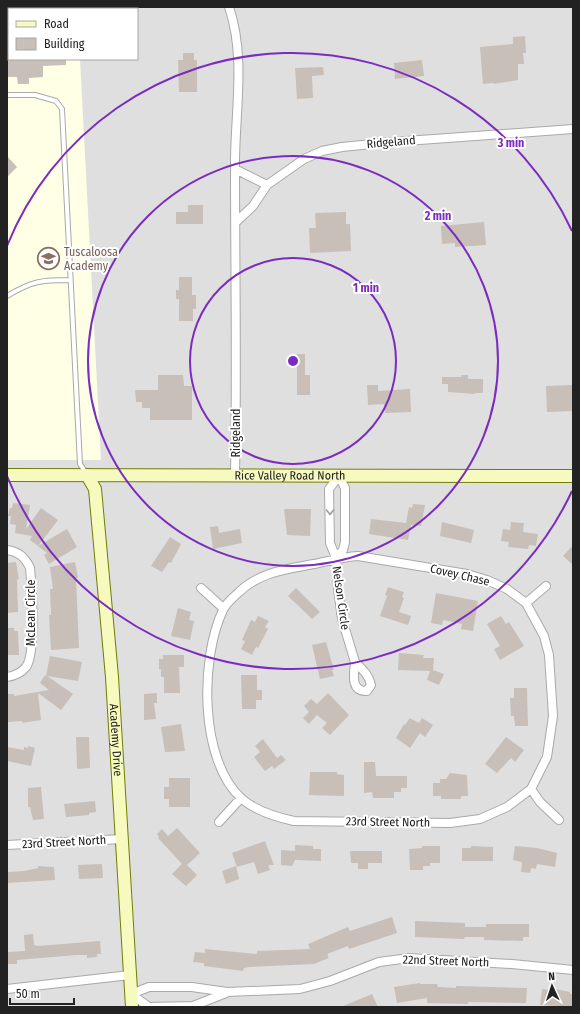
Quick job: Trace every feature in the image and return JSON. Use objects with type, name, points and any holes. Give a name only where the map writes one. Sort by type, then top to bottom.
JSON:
[{"type":"street","name":"Ridgeland","points":[[229,7],[238,52],[235,169],[235,475]]},
{"type":"street","name":"Ridgeland","points":[[236,222],[253,206],[267,185],[304,159],[322,151],[342,147],[573,129]]},
{"type":"street","points":[[235,169],[267,185]]},
{"type":"street","name":"Rice Valley Road North","points":[[7,474],[573,476]]},
{"type":"street","name":"Academy Drive","points":[[87,475],[95,489],[96,497],[112,677],[132,1007]]},
{"type":"street","points":[[339,476],[345,488],[344,542],[343,550],[336,558],[330,543],[329,489],[339,476]]},
{"type":"street","name":"McLean Circle","points":[[7,550],[16,551],[26,559],[30,568],[32,648],[26,667],[20,673],[7,678]]},
{"type":"street","name":"Covey Chase","points":[[241,798],[218,764],[210,734],[207,664],[211,643],[223,608],[246,586],[273,572],[336,558],[358,556],[467,574],[497,584],[526,603],[544,636],[547,645],[553,716],[547,757],[531,789]]},
{"type":"street","name":"Nelson Circle","points":[[336,558],[342,619],[355,662]]},
{"type":"street","points":[[526,603],[546,586]]},
{"type":"street","points":[[201,588],[223,608]]},
{"type":"street","points":[[531,789],[540,802],[559,820]]},
{"type":"street","name":"23rd Street North","points":[[241,798],[274,816],[294,821],[450,823],[470,821],[490,816],[507,807],[531,789]]},
{"type":"street","points":[[219,822],[241,798]]},
{"type":"street","name":"23rd Street North","points":[[7,846],[122,839]]},
{"type":"street","name":"22nd Street North","points":[[131,994],[149,987],[192,987],[227,992],[310,987],[330,982],[378,962],[409,958],[512,964],[573,970]]},
{"type":"street","points":[[7,989],[130,975]]},
{"type":"street","name":"22nd Street North","points":[[131,994],[149,1007],[156,1007],[193,1006],[227,992]]},
{"type":"lane","points":[[7,95],[35,95],[56,101],[62,109],[80,464],[87,475]]},
{"type":"lane","points":[[7,296],[40,280],[70,280]]},
{"type":"shaded area","points":[[7,7],[573,7],[573,1007],[7,1007]]},
{"type":"shaded area","name":"Tuscaloosa Academy","points":[[7,7],[78,7],[8,8],[8,60],[80,60],[101,460],[7,460]]},
{"type":"building","points":[[525,36],[526,53],[523,53],[524,64],[518,64],[518,80],[494,84],[483,84],[480,47],[513,44],[513,37]]},
{"type":"building","points":[[183,53],[194,53],[194,60],[197,60],[197,92],[179,92],[178,60],[183,60]]},
{"type":"building","points":[[7,59],[66,60],[66,65],[43,66],[43,77],[29,78],[29,84],[18,84],[17,77],[7,77]]},
{"type":"building","points":[[422,60],[424,76],[395,79],[394,63]]},
{"type":"building","points":[[323,67],[324,75],[312,76],[313,98],[297,99],[295,68]]},
{"type":"building","points":[[7,156],[17,167],[7,177]]},
{"type":"building","points":[[188,205],[203,205],[203,224],[176,224],[176,212],[188,212]]},
{"type":"building","points":[[346,212],[346,224],[350,224],[351,251],[310,253],[309,228],[316,228],[315,213]]},
{"type":"building","points":[[484,222],[486,245],[455,247],[455,243],[442,244],[441,226]]},
{"type":"building","points":[[179,277],[192,277],[192,295],[196,295],[196,309],[193,309],[193,321],[179,321],[179,299],[176,299],[176,290],[179,290]]},
{"type":"building","points":[[297,354],[305,354],[305,375],[310,375],[310,395],[297,395]]},
{"type":"building","points":[[158,375],[183,375],[184,386],[192,386],[192,420],[150,420],[150,408],[142,408],[142,402],[136,402],[135,390],[158,390]]},
{"type":"building","points":[[461,375],[468,375],[468,379],[483,379],[483,393],[475,394],[448,392],[448,384],[442,384],[442,377],[461,377]]},
{"type":"building","points":[[367,385],[378,385],[378,391],[410,389],[411,412],[385,413],[384,404],[368,405]]},
{"type":"building","points":[[573,385],[573,411],[547,412],[546,386]]},
{"type":"building","points":[[13,503],[30,505],[26,529],[41,508],[58,520],[38,546],[30,540],[32,536],[15,533],[16,525],[10,524],[11,516],[8,516]]},
{"type":"building","points":[[413,504],[425,505],[421,526],[411,525],[408,540],[369,534],[371,519],[406,523],[409,507],[412,508]]},
{"type":"building","points":[[284,509],[311,509],[310,536],[287,535]]},
{"type":"building","points":[[442,522],[474,530],[471,543],[440,536]]},
{"type":"building","points":[[511,522],[524,523],[523,532],[538,534],[536,546],[529,545],[528,549],[508,547],[509,542],[501,541],[503,529],[510,530]]},
{"type":"building","points":[[218,526],[219,533],[240,529],[242,543],[213,549],[210,527]]},
{"type":"building","points":[[67,529],[77,547],[49,564],[44,555],[47,553],[38,546]]},
{"type":"building","points":[[170,537],[181,544],[171,563],[169,562],[162,572],[151,566]]},
{"type":"building","points":[[573,545],[573,565],[563,556]]},
{"type":"building","points":[[16,562],[19,579],[17,580],[18,612],[7,613],[7,563]]},
{"type":"building","points":[[75,562],[78,578],[76,578],[79,648],[51,650],[49,615],[51,615],[50,589],[53,589],[50,567]]},
{"type":"building","points":[[388,587],[404,592],[402,597],[404,598],[399,612],[411,616],[408,625],[380,616],[387,596],[385,595]]},
{"type":"building","points":[[296,588],[320,612],[312,619],[288,596]]},
{"type":"building","points":[[436,593],[478,601],[473,631],[461,629],[462,624],[443,620],[442,625],[431,623]]},
{"type":"building","points":[[178,608],[191,612],[189,620],[194,621],[190,640],[171,636]]},
{"type":"building","points":[[258,616],[269,621],[265,627],[268,629],[258,648],[256,647],[252,655],[241,649],[245,641],[242,640],[251,620],[255,622]]},
{"type":"building","points":[[501,616],[506,624],[509,622],[524,646],[500,660],[494,649],[500,646],[487,624]]},
{"type":"building","points":[[7,628],[14,628],[14,631],[18,631],[19,655],[7,655]]},
{"type":"building","points":[[326,642],[334,670],[332,670],[334,676],[320,679],[312,645]]},
{"type":"building","points":[[399,653],[424,655],[423,658],[434,658],[433,670],[444,674],[439,685],[427,680],[430,671],[398,670]]},
{"type":"building","points":[[163,655],[184,655],[184,667],[179,667],[180,693],[164,693],[164,677],[161,677],[161,669],[159,669],[159,659],[163,659]]},
{"type":"building","points":[[50,656],[82,662],[78,681],[47,676],[73,694],[61,710],[38,693],[41,720],[22,723],[22,721],[7,722],[7,694],[14,694],[14,696],[49,690],[40,683],[45,675],[46,676]]},
{"type":"building","points":[[241,675],[257,675],[257,690],[262,690],[262,700],[256,700],[256,709],[242,709]]},
{"type":"building","points":[[514,688],[527,688],[528,726],[515,726],[514,716],[511,716],[510,698],[514,698]]},
{"type":"building","points":[[157,693],[157,703],[154,703],[156,719],[144,720],[144,694]]},
{"type":"building","points":[[328,693],[349,715],[330,735],[322,728],[327,723],[317,715],[309,724],[303,718],[309,712],[304,706],[311,699],[317,704]]},
{"type":"building","points":[[410,718],[419,723],[422,718],[433,725],[425,737],[420,733],[410,748],[396,738],[404,724],[405,725]]},
{"type":"building","points":[[181,724],[185,751],[165,752],[161,727]]},
{"type":"building","points":[[76,737],[89,737],[90,768],[77,769]]},
{"type":"building","points":[[506,737],[524,750],[515,762],[511,758],[497,773],[485,764]]},
{"type":"building","points":[[263,739],[277,758],[281,755],[286,760],[274,769],[272,766],[265,771],[254,757],[260,752],[255,746]]},
{"type":"building","points":[[28,746],[35,748],[31,766],[7,761],[7,747],[24,750],[24,747],[28,748]]},
{"type":"building","points":[[364,762],[375,762],[376,776],[407,776],[407,788],[401,788],[401,792],[394,792],[394,798],[373,798],[372,792],[364,793]]},
{"type":"building","points":[[310,772],[337,772],[337,774],[344,775],[344,796],[309,795]]},
{"type":"building","points":[[450,773],[467,775],[468,796],[461,796],[461,799],[441,799],[441,796],[433,796],[433,783],[440,783],[440,779],[446,779]]},
{"type":"building","points":[[169,778],[190,778],[190,807],[169,807],[169,799],[164,799],[164,787],[169,787]]},
{"type":"building","points":[[41,787],[44,819],[33,820],[30,807],[28,807],[28,788]]},
{"type":"building","points":[[95,801],[96,812],[89,813],[89,815],[66,817],[64,804]]},
{"type":"building","points":[[177,828],[200,853],[187,865],[197,875],[186,886],[172,874],[182,864],[158,838],[159,837],[157,834],[162,829],[168,836]]},
{"type":"building","points":[[265,841],[274,865],[268,865],[270,870],[258,874],[254,862],[237,867],[232,853]]},
{"type":"building","points":[[295,845],[313,846],[313,849],[321,849],[321,861],[295,860],[292,866],[281,865],[281,850],[295,851]]},
{"type":"building","points":[[422,846],[440,846],[440,863],[430,863],[430,866],[423,866],[423,870],[410,870],[409,849],[422,848]]},
{"type":"building","points":[[471,846],[493,847],[493,861],[462,861],[462,848],[471,848]]},
{"type":"building","points":[[515,846],[537,848],[557,853],[555,867],[537,864],[536,869],[531,868],[530,873],[521,872],[522,862],[513,860]]},
{"type":"building","points":[[350,851],[382,851],[382,863],[368,863],[368,869],[358,869],[358,863],[351,863]]},
{"type":"building","points":[[102,864],[103,878],[79,879],[78,865]]},
{"type":"building","points":[[38,866],[54,867],[55,880],[7,883],[7,872],[24,871],[38,868]]},
{"type":"building","points":[[236,866],[239,879],[226,884],[222,871]]},
{"type":"building","points":[[392,917],[397,933],[349,949],[348,946],[327,954],[329,958],[314,964],[250,967],[244,968],[243,971],[204,966],[204,963],[193,962],[195,952],[205,953],[205,949],[257,954],[257,951],[310,949],[308,944],[348,927],[350,931]]},
{"type":"building","points":[[415,921],[465,923],[465,927],[486,927],[486,924],[529,924],[529,937],[523,937],[523,941],[484,940],[484,937],[465,937],[464,939],[415,937]]},
{"type":"building","points":[[33,934],[34,945],[38,946],[100,941],[101,954],[97,954],[97,957],[87,958],[87,955],[76,955],[17,960],[17,964],[7,964],[7,952],[25,951],[24,935]]},
{"type":"building","points":[[420,983],[437,984],[438,987],[456,988],[456,986],[527,988],[526,1003],[427,1003],[427,998],[397,1003],[394,987]]},
{"type":"building","points":[[550,988],[573,994],[573,1007],[540,1005],[542,989],[550,990]]},
{"type":"building","points":[[372,994],[378,1007],[341,1007]]},
{"type":"place","name":"Tuscaloosa Academy","points":[[49,259]]}]
